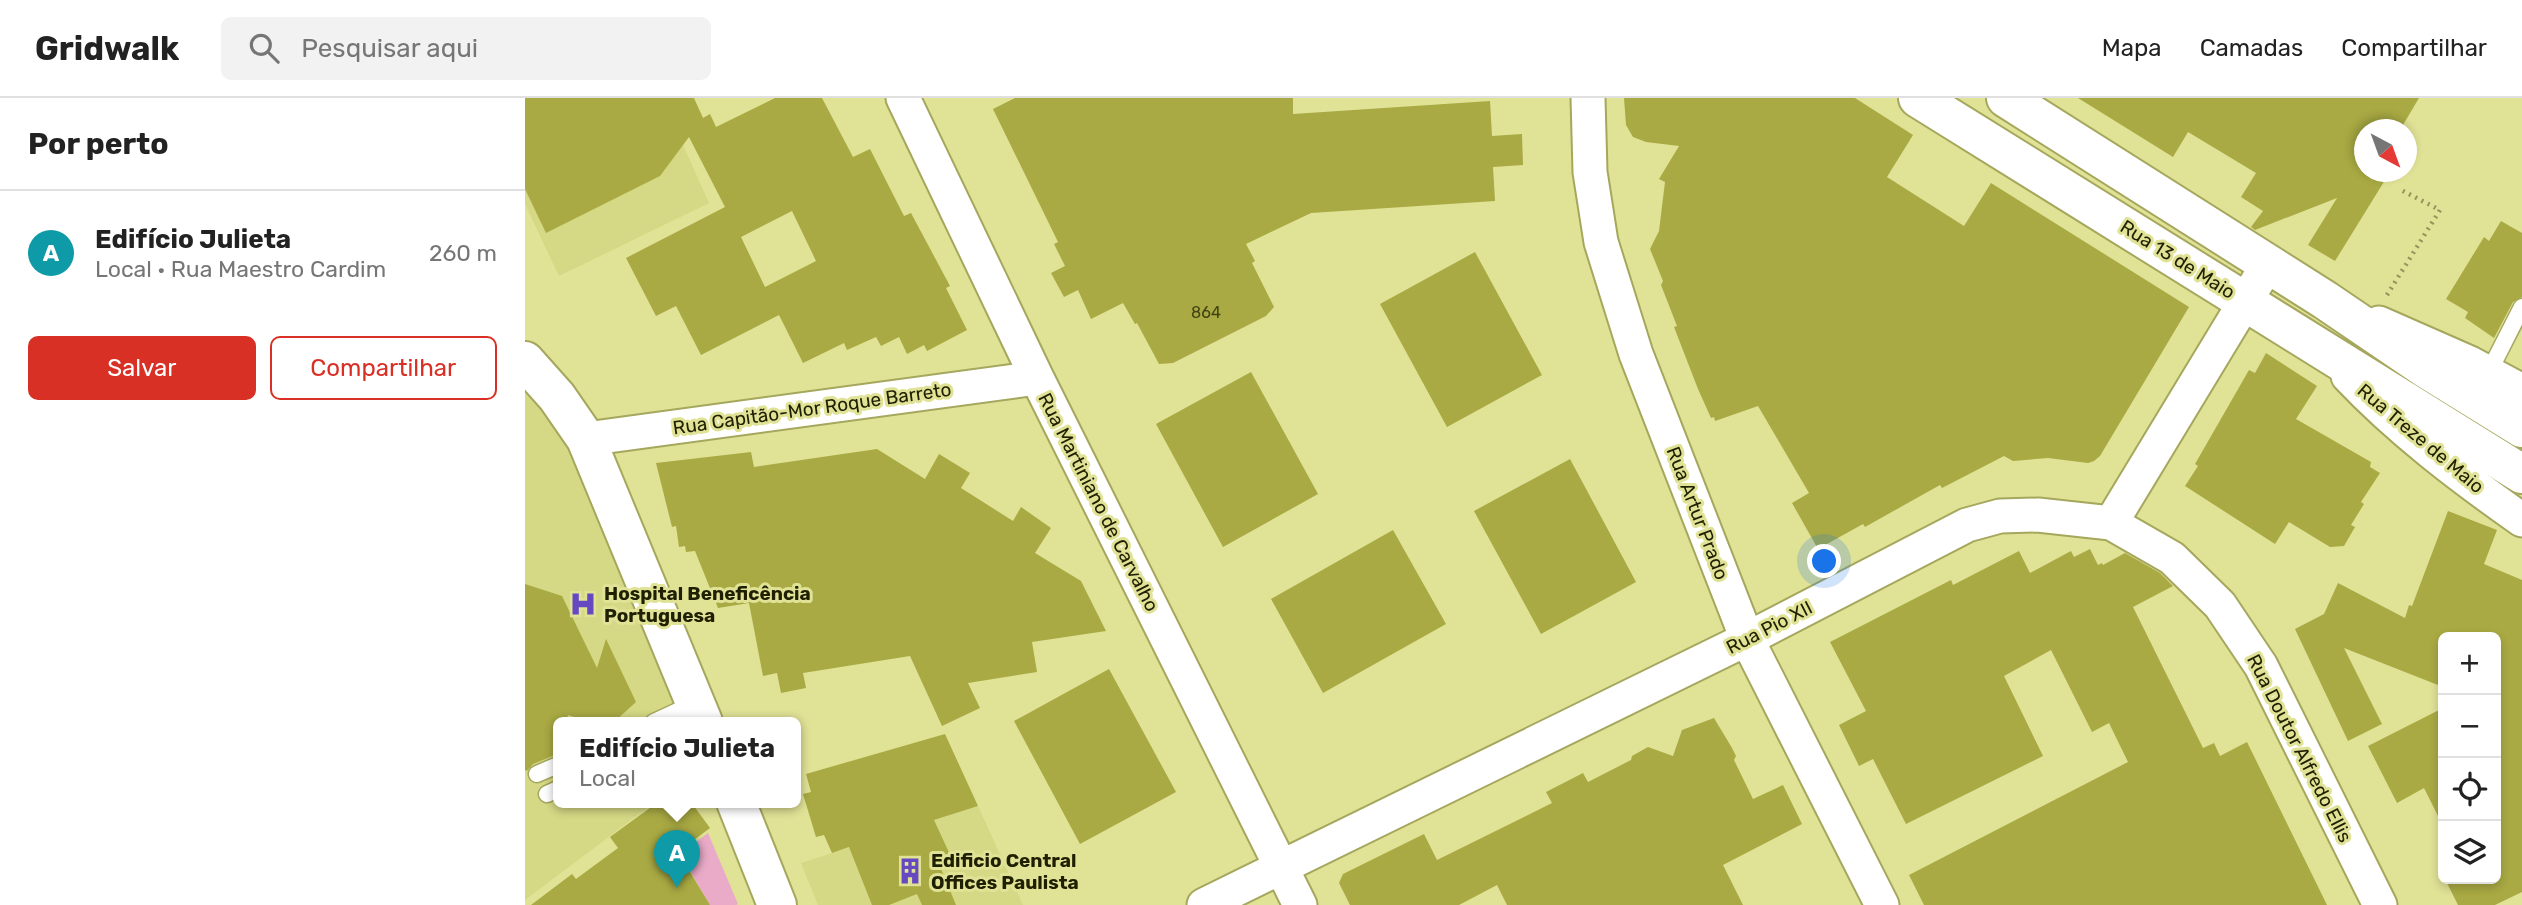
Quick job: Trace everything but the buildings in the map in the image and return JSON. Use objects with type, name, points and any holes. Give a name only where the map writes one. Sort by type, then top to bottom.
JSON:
[{"type":"main road","name":"Rua 13 de Maio","points":[[1918,98],[2522,474]]},
{"type":"main road","points":[[2006,98],[2326,300],[2425,368],[2522,428]]},
{"type":"main road","points":[[525,360],[557,397],[586,439],[699,713]]},
{"type":"main road","points":[[738,808],[777,905]]},
{"type":"street","name":"Rua Martiniano de Carvalho","points":[[903,98],[1037,378],[1300,905]]},
{"type":"street","name":"Rua Artur Prado","points":[[1588,98],[1590,172],[1601,242],[1636,354],[1747,639],[1882,905]]},
{"type":"street","points":[[2111,523],[2268,264]]},
{"type":"street","points":[[2326,300],[2470,363],[2522,391]]},
{"type":"street","name":"Rua Treze de Maio","points":[[2325,351],[2372,402],[2423,445],[2522,520]]},
{"type":"street","name":"Rua Capitão-Mor Roque Barreto","points":[[586,439],[1037,378]]},
{"type":"street","name":"Rua Pio XII","points":[[1204,905],[1747,639],[1967,525],[2000,516],[2038,515],[2111,523]]},
{"type":"street","name":"Rua Doutor Alfredo Ellis","points":[[2111,523],[2172,558],[2220,606],[2261,666],[2380,905]]},
{"type":"lane","points":[[2495,360],[2522,307]]},
{"type":"lane","points":[[679,717],[699,713]]},
{"type":"lane","points":[[537,774],[553,767]]},
{"type":"path","points":[[2385,299],[2439,210],[2400,190]]},
{"type":"shaded area","points":[[525,98],[662,98],[709,203],[559,276],[525,204]]},
{"type":"shaded area","name":"Hospital Beneficência Portuguesa","points":[[525,388],[553,423],[595,486],[687,717],[553,717],[553,808],[647,808],[525,900]]},
{"type":"shaded area","points":[[978,806],[1023,905],[818,905],[801,863]]},
{"type":"shaded area","points":[[708,833],[738,904],[736,905],[710,905],[680,854]]},
{"type":"place","name":"Hospital Beneficência Portuguesa","points":[[583,604]]},
{"type":"place","name":"Edificio Central Offices Paulista","points":[[910,871]]},
{"type":"place","name":"Edifício Julieta","points":[[677,888]]}]
